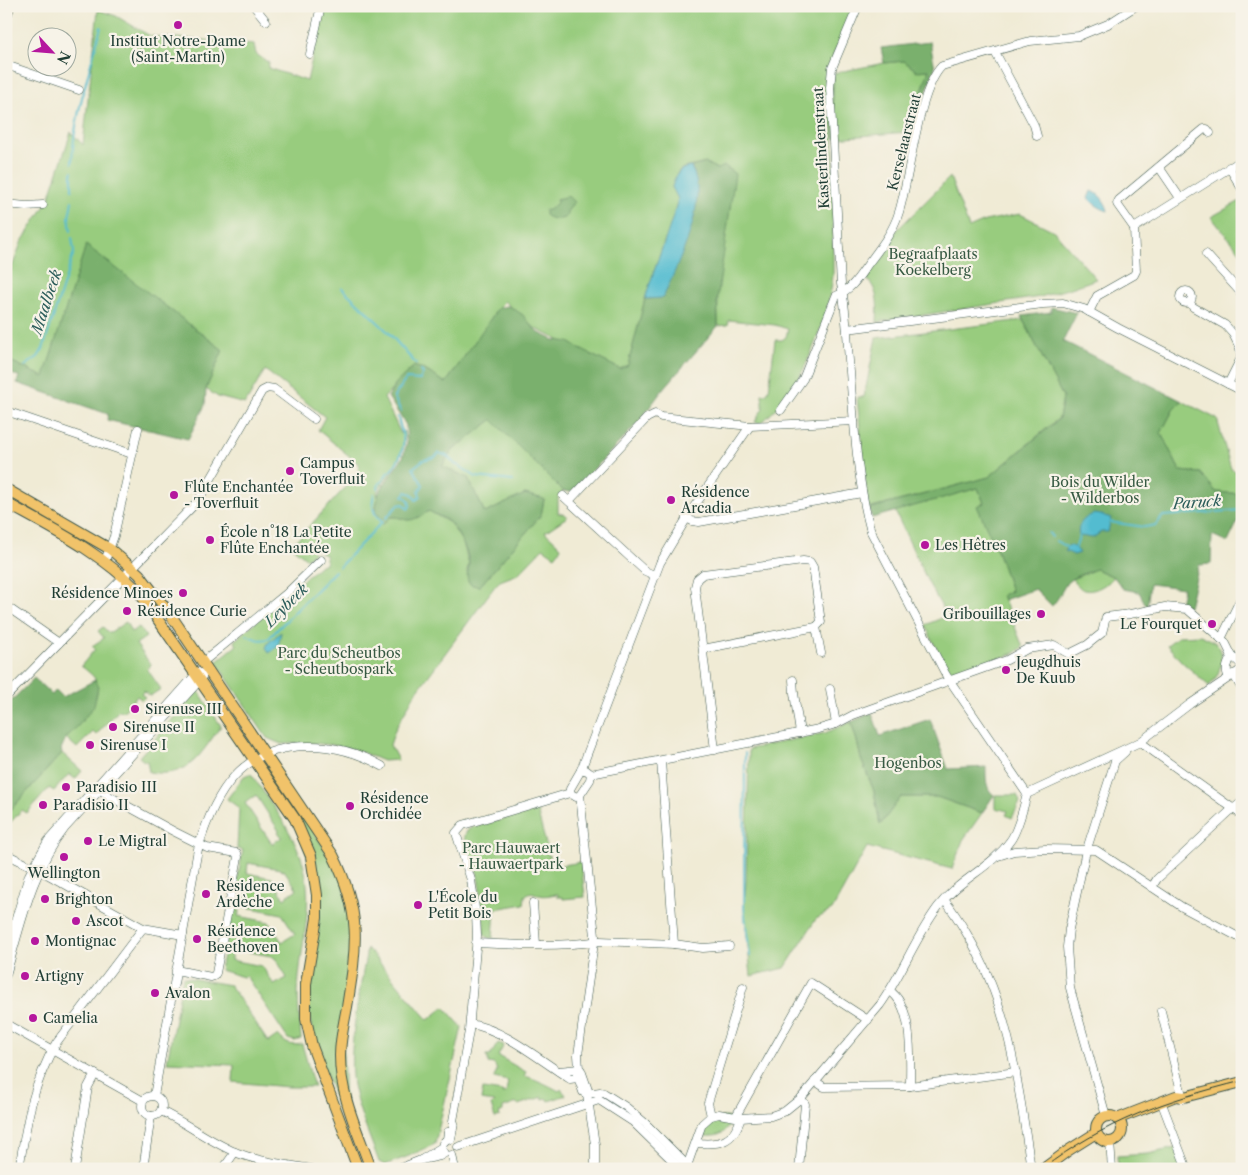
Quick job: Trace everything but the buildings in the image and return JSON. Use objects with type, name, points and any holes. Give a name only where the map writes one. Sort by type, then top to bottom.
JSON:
[{"type":"main road","points":[[6,15],[9,6]]},
{"type":"main road","points":[[6,489],[110,549],[134,568],[156,594],[334,855],[351,898],[355,920],[355,943],[341,1040],[341,1072],[347,1102],[371,1169]]},
{"type":"main road","points":[[6,503],[74,541],[124,577],[149,605],[295,819],[311,856],[317,895],[317,918],[306,984],[306,1019],[312,1046],[358,1169]]},
{"type":"main road","points":[[1183,1099],[1242,1082]]},
{"type":"main road","points":[[1119,1121],[1162,1104],[1176,1096],[1183,1099],[1242,1086]]},
{"type":"main road","points":[[1106,1116],[1112,1116],[1119,1121],[1122,1131],[1120,1136],[1110,1142],[1105,1142],[1098,1136],[1095,1128],[1097,1122],[1106,1116]]},
{"type":"main road","points":[[1043,1169],[1069,1150],[1098,1136]]},
{"type":"main road","points":[[1052,1169],[1098,1136]]},
{"type":"street","points":[[254,6],[266,21]]},
{"type":"street","points":[[310,54],[321,6]]},
{"type":"street","name":"Kasterlindenstraat","points":[[858,6],[832,68],[830,88],[841,284],[862,493],[870,532],[949,680],[1027,794]]},
{"type":"street","name":"Kerselaarstraat","points":[[843,293],[850,289],[884,242],[898,214],[907,181],[920,116],[935,72],[942,66],[1030,41],[1079,36],[1108,24],[1136,6]]},
{"type":"street","points":[[995,52],[1034,125],[1037,136]]},
{"type":"street","points":[[6,65],[79,90]]},
{"type":"street","points":[[1089,312],[1097,296],[1134,275],[1136,271],[1134,228],[1117,204],[1119,200],[1204,129],[1207,129],[1210,133]]},
{"type":"street","points":[[1134,228],[1242,160]]},
{"type":"street","points":[[1159,167],[1180,198]]},
{"type":"street","points":[[1229,167],[1242,190]]},
{"type":"street","points":[[6,204],[43,205]]},
{"type":"street","points":[[1206,254],[1242,294]]},
{"type":"street","points":[[781,410],[803,379],[836,296],[843,293]]},
{"type":"street","points":[[1189,302],[1193,307],[1225,325],[1233,334],[1240,348],[1241,358],[1228,384]]},
{"type":"street","points":[[847,329],[1052,303],[1072,305],[1242,391]]},
{"type":"street","points":[[6,697],[134,568],[198,500],[262,391],[268,388],[274,389],[314,419]]},
{"type":"street","points":[[6,411],[132,454]]},
{"type":"street","points":[[654,575],[645,571],[566,499],[647,418],[655,414],[661,417],[750,426],[854,421]]},
{"type":"street","points":[[570,794],[570,789],[581,770],[654,575],[686,518],[750,426]]},
{"type":"street","points":[[104,561],[110,549],[138,429]]},
{"type":"street","points":[[686,518],[699,522],[862,493]]},
{"type":"street","points":[[6,952],[26,882],[36,869],[58,828],[98,788],[198,677],[205,665],[287,593],[321,560]]},
{"type":"street","points":[[703,648],[816,627],[821,622],[813,567],[810,562],[803,561],[703,574],[697,579],[695,587],[715,750]]},
{"type":"street","points":[[1218,636],[1242,596]]},
{"type":"street","points":[[6,606],[59,644]]},
{"type":"street","points":[[581,770],[586,770],[591,774],[800,733],[836,724],[852,714],[1007,660],[1027,649],[1054,644],[1069,654],[1087,645],[1102,633],[1106,617],[1165,607],[1187,609],[1218,636],[1242,667],[1140,742],[1112,758],[1027,794],[1010,842],[998,856],[958,885],[944,900],[922,928],[890,991],[868,1020],[801,1098],[791,1108],[771,1116],[738,1117],[725,1114],[711,1116],[702,1124],[686,1168]]},
{"type":"street","points":[[816,627],[821,653]]},
{"type":"street","points":[[1232,656],[1226,670],[1242,689]]},
{"type":"street","points":[[793,680],[800,733]]},
{"type":"street","points":[[830,689],[836,724]]},
{"type":"street","points":[[1140,742],[1242,815]]},
{"type":"street","points":[[154,1096],[200,844],[208,821],[226,787],[237,773],[254,759],[283,748],[322,746],[365,756],[382,766]]},
{"type":"street","points":[[1106,1116],[1070,988],[1068,964],[1069,929],[1087,849],[1112,758]]},
{"type":"street","points":[[661,761],[674,944]]},
{"type":"street","points":[[591,774],[590,780],[580,795],[595,942],[581,1031],[580,1073],[588,1090],[588,1103],[595,1144],[595,1169]]},
{"type":"street","points":[[98,788],[173,831],[207,848],[237,853],[238,857],[219,960],[214,976],[176,970]]},
{"type":"street","points":[[449,1139],[450,1124],[453,1121],[470,1024],[476,942],[476,915],[471,880],[456,832],[462,825],[570,794],[576,797],[580,795]]},
{"type":"street","points":[[1152,887],[1157,879],[1242,802]]},
{"type":"street","points":[[1010,842],[1014,851]]},
{"type":"street","points":[[998,856],[1014,851],[1096,850],[1210,924],[1242,939]]},
{"type":"street","points":[[6,854],[143,928],[183,935]]},
{"type":"street","points":[[6,976],[36,869]]},
{"type":"street","points":[[944,900],[975,948],[999,1003],[1016,1072],[1031,1169]]},
{"type":"street","points":[[534,903],[536,944]]},
{"type":"street","points":[[19,1169],[32,1098],[52,1050],[143,928]]},
{"type":"street","points":[[476,942],[674,944],[703,948],[729,946]]},
{"type":"street","points":[[696,1143],[716,1144],[734,1133],[738,1117],[811,984],[868,1020]]},
{"type":"street","points":[[711,1116],[708,1103],[743,987]]},
{"type":"street","points":[[890,991],[897,997],[908,1029],[910,1086]]},
{"type":"street","points":[[1161,1010],[1183,1099]]},
{"type":"street","points":[[6,1024],[143,1101]]},
{"type":"street","points":[[470,1024],[484,1027],[514,1042],[560,1070],[580,1073]]},
{"type":"street","points":[[815,1081],[824,1087],[910,1086],[1016,1072]]},
{"type":"street","points":[[75,1169],[88,1087],[95,1074]]},
{"type":"street","points":[[587,1094],[604,1093],[620,1104],[645,1123],[686,1168]]},
{"type":"street","points":[[154,1096],[160,1100],[162,1107],[156,1115],[151,1116],[144,1112],[142,1105],[147,1097],[154,1096]]},
{"type":"street","points":[[799,1169],[805,1104],[801,1098]]},
{"type":"street","points":[[398,1169],[421,1160],[440,1156],[446,1152],[456,1152],[458,1147],[602,1100],[640,1128],[686,1168]]},
{"type":"street","points":[[1162,1104],[1185,1164]]},
{"type":"street","points":[[791,1108],[803,1119]]},
{"type":"street","points":[[160,1111],[188,1126],[198,1134],[236,1152],[258,1160],[311,1169]]},
{"type":"street","points":[[143,1169],[151,1116]]},
{"type":"street","points":[[449,1139],[456,1142],[458,1147]]},
{"type":"street","points":[[449,1139],[443,1143],[455,1169]]},
{"type":"street","points":[[1110,1142],[1112,1169]]},
{"type":"street","points":[[223,1169],[236,1152]]},
{"type":"green space","name":"Parc du Scheutbos - Scheutbospark","points":[[324,6],[723,6],[724,8],[727,6],[855,6],[833,56],[833,275],[829,302],[819,334],[794,387],[780,405],[761,423],[755,422],[763,408],[762,394],[766,394],[769,390],[775,340],[782,340],[786,337],[788,329],[775,325],[729,320],[728,325],[718,326],[717,169],[706,163],[683,168],[678,172],[672,187],[678,198],[669,232],[645,299],[628,365],[620,369],[536,329],[504,301],[446,383],[425,370],[414,366],[384,398],[401,434],[404,431],[405,439],[404,447],[397,463],[377,492],[378,497],[395,512],[382,525],[391,517],[408,520],[429,511],[450,523],[463,543],[469,564],[467,570],[468,581],[480,586],[541,515],[544,500],[525,494],[485,513],[468,478],[442,466],[453,450],[492,420],[563,491],[558,497],[558,513],[564,514],[567,517],[545,532],[561,548],[555,556],[543,548],[518,574],[500,581],[415,694],[395,730],[390,745],[398,760],[383,761],[359,751],[333,745],[311,743],[281,744],[267,738],[216,662],[237,645],[234,641],[319,566],[326,563],[326,556],[310,543],[308,545],[314,552],[307,559],[291,546],[356,476],[360,465],[318,430],[325,417],[265,370],[245,404],[218,397],[206,389],[223,350],[86,246],[44,377],[6,359],[6,277],[11,270],[21,243],[49,199],[71,132],[83,145],[98,10],[116,16],[150,36],[254,44],[256,54],[269,63],[268,68],[307,81]]},
{"type":"green space","points":[[930,42],[935,68],[912,132],[908,132],[929,70],[917,71],[904,61],[884,63],[881,48]]},
{"type":"green space","points":[[904,61],[917,71],[929,70],[908,132],[835,138],[834,73]]},
{"type":"green space","points":[[706,163],[717,169],[725,166],[735,174],[717,300],[718,326],[661,392],[638,423],[572,492],[563,491],[492,420],[453,450],[442,466],[468,478],[485,513],[525,494],[544,499],[541,515],[480,586],[471,585],[467,577],[469,563],[465,548],[453,526],[448,521],[429,511],[411,520],[391,517],[386,522],[375,512],[379,492],[403,457],[407,443],[406,425],[388,397],[396,383],[414,366],[425,370],[446,383],[498,308],[507,306],[523,315],[537,332],[554,340],[569,342],[620,369],[628,365],[645,299],[663,298],[694,218],[694,172],[691,167]]},
{"type":"green space","name":"Begraafplaats Koekelberg","points":[[950,177],[969,228],[985,221],[1020,214],[1054,231],[1096,279],[1040,297],[877,322],[875,291],[863,276],[894,233]]},
{"type":"green space","points":[[568,196],[574,202],[567,212],[567,216],[562,219],[556,219],[545,215],[545,210],[549,210],[557,203],[557,199]]},
{"type":"green space","points":[[1242,200],[1242,254],[1211,217]]},
{"type":"green space","points":[[86,245],[223,350],[206,389],[205,405],[188,439],[107,420],[108,414],[17,383],[19,376],[6,373],[6,359],[44,377]]},
{"type":"green space","name":"Bois du Wilder - Wilderbos","points":[[1051,307],[1077,313],[1063,341],[1182,401],[1173,410],[1161,433],[1180,471],[1201,473],[1216,492],[1242,494],[1242,513],[1228,542],[1212,535],[1211,564],[1199,565],[1189,606],[1180,605],[1183,588],[1150,584],[1147,607],[1139,592],[1123,589],[1114,577],[1096,569],[1069,581],[1052,606],[1035,589],[1004,600],[1002,595],[1011,591],[998,553],[977,506],[984,503],[978,488],[872,518],[869,509],[989,477],[1059,419],[1063,397],[1022,316],[1051,312]]},
{"type":"green space","points":[[1023,320],[1063,397],[1059,418],[989,477],[868,509],[857,397],[864,397],[876,338]]},
{"type":"green space","points":[[1182,401],[1217,419],[1231,469],[1238,472],[1242,494],[1216,492],[1201,473],[1180,471],[1161,433],[1173,410]]},
{"type":"green space","points":[[978,488],[984,503],[978,506],[998,553],[1011,591],[1002,595],[1023,647],[1015,653],[953,674],[945,666],[925,625],[947,616],[929,584],[895,511]]},
{"type":"green space","points":[[1096,569],[1114,577],[1100,587],[1088,591],[1081,588],[1072,579]]},
{"type":"green space","points":[[126,622],[131,632],[139,627],[146,637],[136,644],[151,665],[147,669],[161,689],[150,696],[144,691],[141,694],[145,697],[142,700],[137,696],[123,712],[119,710],[96,735],[93,732],[77,748],[66,738],[89,712],[96,696],[97,688],[94,677],[81,666],[95,649],[92,646],[104,638],[98,631],[103,627],[109,633]]},
{"type":"green space","points":[[1200,635],[1217,644],[1222,656],[1216,678],[1209,686],[1181,661],[1167,645],[1179,636]]},
{"type":"green space","points":[[34,678],[52,695],[56,690],[63,697],[95,680],[98,687],[94,706],[66,738],[61,749],[62,753],[6,815],[6,706]]},
{"type":"green space","points":[[198,690],[221,726],[200,755],[184,768],[175,772],[149,772],[147,761],[139,757]]},
{"type":"green space","name":"Hogenbos","points":[[872,713],[880,736],[930,719],[948,769],[986,767],[986,779],[989,790],[994,795],[982,813],[937,797],[901,797],[880,825],[874,791],[861,759],[851,722]]},
{"type":"green space","points":[[851,722],[861,759],[874,791],[880,825],[901,797],[937,797],[982,813],[963,840],[952,869],[867,847],[832,910],[816,919],[785,968],[751,976],[744,908],[749,749],[825,733]]},
{"type":"green space","points":[[62,753],[82,771],[75,779],[69,774],[54,791],[49,788],[27,813],[22,810],[7,826],[6,815]]},
{"type":"green space","points":[[252,775],[279,814],[301,857],[306,874],[306,925],[298,993],[301,1039],[295,1041],[288,1039],[246,976],[243,977],[220,970],[243,850],[237,849],[239,808],[227,799],[244,776]],"holes":[[[256,795],[282,837],[272,844],[245,803]],[[248,863],[284,870],[297,889],[284,898],[272,878],[247,873]],[[241,906],[282,914],[295,934],[282,942],[269,922],[238,916]],[[231,950],[271,956],[276,959],[287,978],[274,985],[262,966],[231,960]]]},
{"type":"green space","points":[[995,795],[1017,795],[1020,802],[1012,818],[1006,815],[1008,811],[995,808]]},
{"type":"green space","name":"Parc Hauwaert - Hauwaertpark","points":[[537,810],[552,867],[581,862],[585,897],[563,899],[563,897],[558,897],[558,894],[542,896],[532,892],[529,893],[525,896],[524,904],[495,909],[493,938],[488,938],[484,934],[482,903],[476,868],[466,843],[466,833],[473,827]]},
{"type":"green space","points":[[301,817],[305,817],[342,877],[353,934],[342,1021],[345,1104],[338,1107],[314,1042],[307,1001],[320,907],[298,820]]},
{"type":"green space","points":[[367,948],[428,1020],[444,1007],[462,1027],[435,1144],[385,1165],[379,1162],[361,1114],[353,1085],[353,1036]]},
{"type":"green space","points":[[183,977],[230,985],[268,1042],[278,1035],[288,1044],[302,1044],[314,1087],[288,1087],[233,1082],[234,1065],[167,1062]]},
{"type":"green space","points":[[498,1043],[504,1045],[498,1056],[526,1072],[524,1076],[559,1091],[561,1089],[566,1095],[549,1101],[547,1098],[543,1099],[542,1097],[518,1105],[517,1103],[503,1108],[503,1111],[499,1113],[500,1116],[495,1118],[491,1105],[494,1102],[481,1100],[483,1089],[502,1092],[503,1095],[503,1093],[506,1093],[508,1081],[494,1078],[497,1070],[494,1064],[488,1063],[488,1058],[486,1057],[490,1056]]},
{"type":"green space","points":[[716,1118],[734,1119],[725,1131],[714,1136],[703,1136],[710,1122]]},
{"type":"green space","points":[[1175,1148],[1185,1169],[1118,1169],[1117,1156],[1148,1154]]},
{"type":"water","points":[[691,167],[696,181],[697,197],[690,232],[663,298],[645,299],[678,199],[672,187],[673,183],[680,171]]},
{"type":"water","points":[[1091,191],[1102,199],[1108,211],[1097,206],[1088,198]]},
{"type":"water","points":[[1094,514],[1111,518],[1108,532],[1101,532],[1093,538],[1079,536],[1078,532],[1082,522]]},
{"type":"water","points":[[1069,545],[1076,548],[1080,553],[1074,555],[1065,551]]},
{"type":"water","points":[[281,632],[277,647],[269,653],[266,648],[268,643]]},
{"type":"waterway","points":[[72,163],[75,130],[101,27]]},
{"type":"waterway","points":[[72,171],[72,190]]},
{"type":"waterway","name":"Maalbeek","points":[[71,231],[69,217],[72,201]]},
{"type":"waterway","name":"Maalbeek","points":[[25,366],[38,357],[43,349],[74,252],[72,238]]},
{"type":"waterway","points":[[342,288],[388,332],[416,364]]},
{"type":"waterway","points":[[401,412],[394,397],[406,379],[420,380],[423,373],[421,371]]},
{"type":"waterway","name":"Leybeek","points":[[378,489],[379,483],[382,482],[393,468],[402,451],[403,437],[398,417]]},
{"type":"waterway","name":"Leybeek","points":[[386,518],[398,505],[404,504],[408,509],[410,506],[409,500],[403,496],[406,492],[412,494],[416,500],[420,497],[419,491],[423,485],[413,468],[423,460],[435,457],[439,453],[447,456],[456,465],[476,477],[513,481]]},
{"type":"waterway","name":"Leybeek","points":[[374,494],[374,509],[382,522]]},
{"type":"waterway","name":"Paruck","points":[[1109,522],[1145,527],[1156,525],[1163,516],[1242,510]]},
{"type":"waterway","name":"Leybeek","points":[[339,567],[382,522]]},
{"type":"waterway","name":"Paruck","points":[[1049,533],[1052,537]]},
{"type":"waterway","name":"Paruck","points":[[1075,550],[1079,536]]},
{"type":"waterway","name":"Paruck","points":[[1056,541],[1068,548]]},
{"type":"waterway","name":"Leybeek","points":[[247,635],[258,640],[269,638],[335,571]]},
{"type":"waterway","points":[[745,753],[744,908],[750,956]]},
{"type":"tram line","points":[[1042,1169],[1089,1138],[1137,1114],[1188,1096],[1242,1081]]},
{"type":"place","name":"Institut Notre-Dame (Saint-Martin)","points":[[178,25]]},
{"type":"place","name":"Campus Toverfluit","points":[[290,471]]},
{"type":"place","name":"Flûte Enchantée - Toverfluit","points":[[174,495]]},
{"type":"place","name":"Résidence Arcadia","points":[[671,500]]},
{"type":"place","name":"École n°18 La Petite Flûte Enchantée","points":[[210,540]]},
{"type":"place","name":"Les Hêtres","points":[[925,545]]},
{"type":"place","name":"Résidence Minoes","points":[[183,593]]},
{"type":"place","name":"Résidence Curie","points":[[127,611]]},
{"type":"place","name":"Gribouillages","points":[[1041,614]]},
{"type":"place","name":"Le Fourquet","points":[[1212,624]]},
{"type":"place","name":"Jeugdhuis De Kuub","points":[[1006,670]]},
{"type":"place","name":"Sirenuse III","points":[[135,709]]},
{"type":"place","name":"Sirenuse II","points":[[113,727]]},
{"type":"place","name":"Sirenuse I","points":[[90,745]]},
{"type":"place","name":"Paradisio III","points":[[66,787]]},
{"type":"place","name":"Paradisio II","points":[[43,805]]},
{"type":"place","name":"Résidence Orchidée","points":[[350,806]]},
{"type":"place","name":"Le Migtral","points":[[88,841]]},
{"type":"place","name":"Wellington","points":[[64,857]]},
{"type":"place","name":"Résidence Ardèche","points":[[206,894]]},
{"type":"place","name":"Brighton","points":[[45,899]]},
{"type":"place","name":"L'École du Petit Bois","points":[[418,905]]},
{"type":"place","name":"Ascot","points":[[76,921]]},
{"type":"place","name":"Résidence Beethoven","points":[[197,939]]},
{"type":"place","name":"Montignac","points":[[35,941]]},
{"type":"place","name":"Artigny","points":[[25,976]]},
{"type":"place","name":"Avalon","points":[[155,993]]},
{"type":"place","name":"Camelia","points":[[33,1018]]}]
